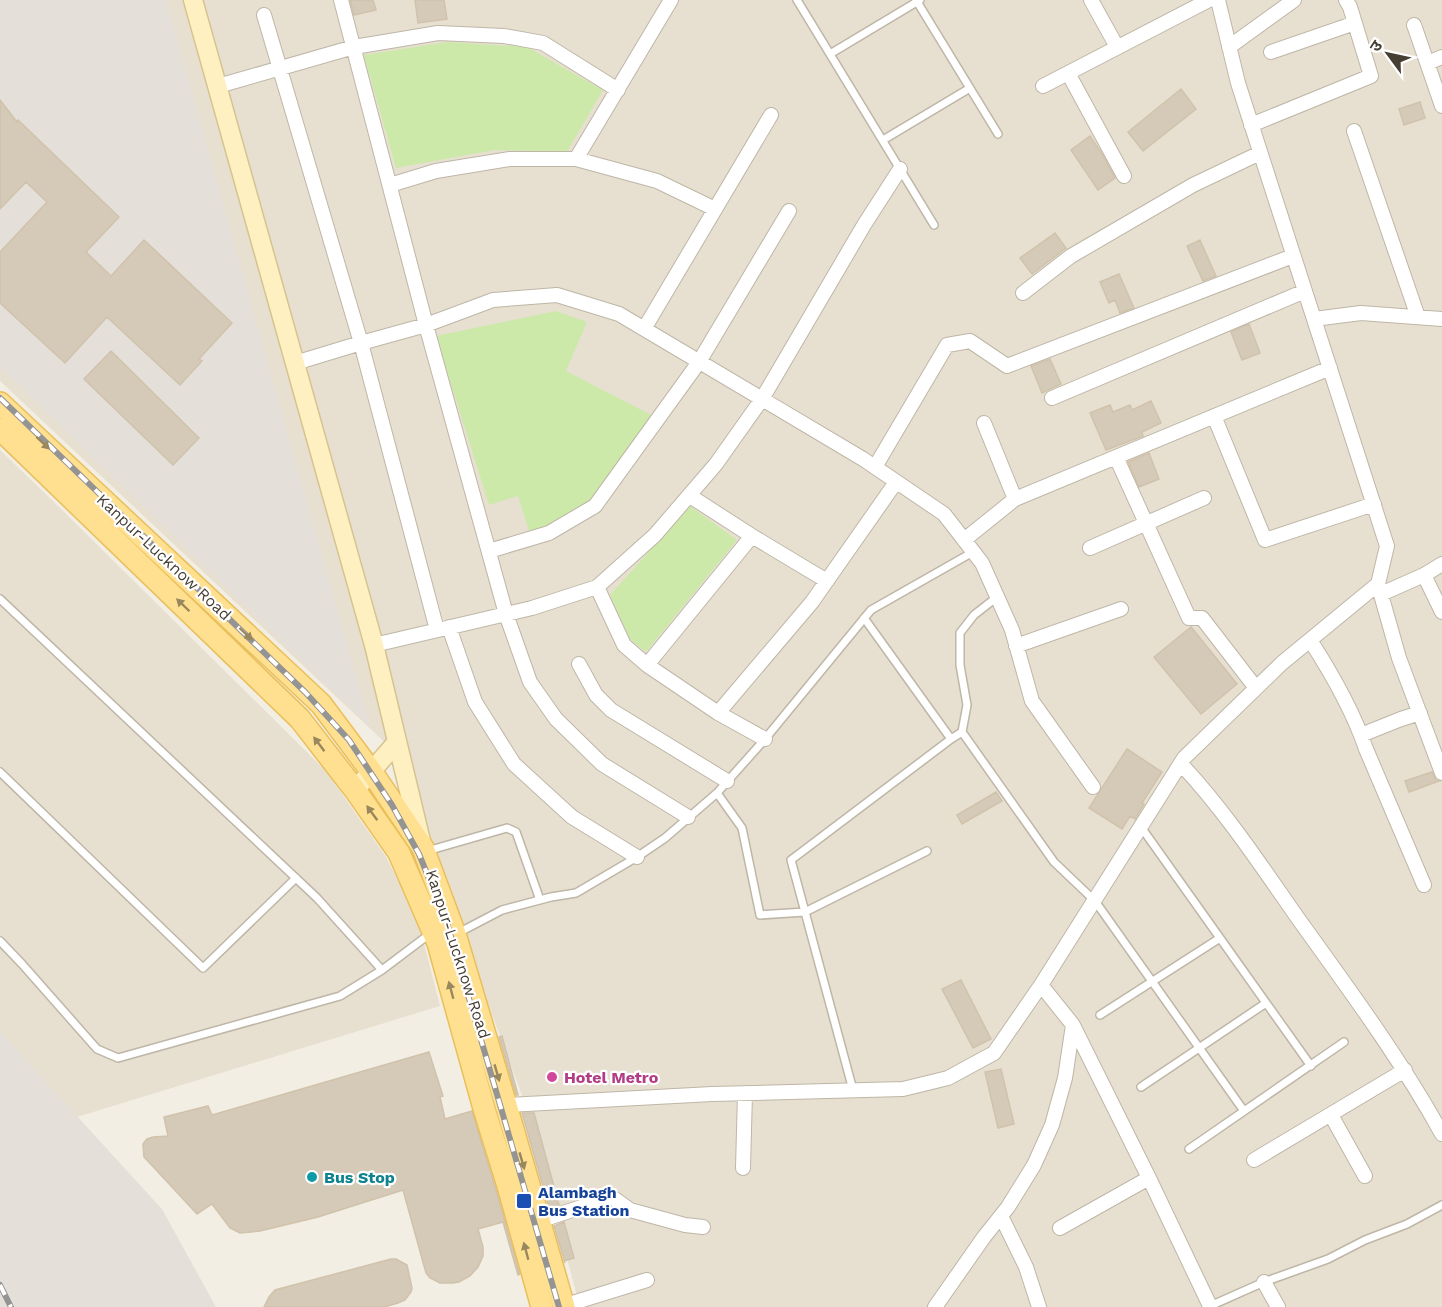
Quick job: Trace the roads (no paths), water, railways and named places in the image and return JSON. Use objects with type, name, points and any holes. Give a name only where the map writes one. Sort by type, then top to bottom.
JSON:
[{"type":"main road","points":[[193,0],[374,645],[424,850]]},
{"type":"main road","name":"Kanpur-Lucknow Road","points":[[0,403],[321,704],[371,771],[424,850],[455,934],[563,1306]]},
{"type":"main road","name":"Kanpur-Lucknow Road","points":[[0,429],[300,719],[355,790],[399,853],[438,943],[542,1307]]},
{"type":"main road","points":[[355,790],[397,742]]},
{"type":"street","points":[[341,0],[426,325],[506,614],[530,682],[556,719],[602,764],[688,817]]},
{"type":"street","points":[[576,159],[671,0]]},
{"type":"street","points":[[1091,0],[1117,48]]},
{"type":"street","points":[[1043,86],[1209,0]]},
{"type":"street","points":[[1218,0],[1238,83],[1387,546],[1379,589],[1399,658],[1442,773]]},
{"type":"street","points":[[1229,47],[1294,0]]},
{"type":"street","points":[[1251,125],[1371,76],[1346,0]]},
{"type":"street","points":[[264,15],[443,629],[475,702],[514,764],[572,818],[637,857]]},
{"type":"street","points":[[1270,52],[1355,23]]},
{"type":"street","points":[[1414,25],[1442,106]]},
{"type":"street","points":[[218,86],[354,47],[438,33],[504,36],[543,43],[618,90]]},
{"type":"street","points":[[1428,63],[1442,57]]},
{"type":"street","points":[[1068,73],[1124,176]]},
{"type":"street","points":[[644,329],[771,115]]},
{"type":"street","points":[[1354,131],[1418,317]]},
{"type":"street","points":[[1023,293],[1071,256],[1193,185],[1260,153]]},
{"type":"street","points":[[390,185],[436,171],[510,159],[576,159],[657,181],[715,209]]},
{"type":"street","points":[[374,645],[532,608],[597,587],[655,535],[716,465],[762,399],[864,225],[900,170]]},
{"type":"street","points":[[489,550],[549,533],[595,506],[699,362],[789,211]]},
{"type":"street","points":[[874,467],[947,345],[970,341],[1007,366],[1293,256]]},
{"type":"street","points":[[1053,398],[1305,291]]},
{"type":"street","points":[[295,363],[426,325],[493,300],[557,296],[619,314],[874,467],[944,514],[982,563],[1012,630],[1032,701],[1093,787]]},
{"type":"street","points":[[1314,319],[1361,313],[1442,319]]},
{"type":"street","points":[[964,540],[1014,499],[1330,368]]},
{"type":"street","points":[[1214,416],[1265,540],[1374,504]]},
{"type":"street","points":[[984,423],[1014,499]]},
{"type":"street","points":[[1116,457],[1189,618],[1202,618],[1256,688]]},
{"type":"street","points":[[718,713],[812,602],[897,482]]},
{"type":"street","points":[[690,496],[827,581]]},
{"type":"street","points":[[1090,548],[1204,498]]},
{"type":"street","points":[[647,666],[752,536]]},
{"type":"street","points":[[506,1105],[745,1093],[903,1089],[948,1078],[994,1053],[1041,985],[1184,758],[1282,663],[1310,640],[1379,589],[1424,575],[1442,564]]},
{"type":"street","points":[[1424,575],[1442,612]]},
{"type":"street","points":[[597,587],[624,645],[647,666],[718,713],[765,739]]},
{"type":"street","points":[[1016,646],[1121,609]]},
{"type":"street","points":[[1310,640],[1331,673],[1361,735],[1424,885]]},
{"type":"street","points":[[579,664],[596,695],[611,710],[727,781]]},
{"type":"street","points":[[1361,735],[1420,713]]},
{"type":"street","points":[[1180,764],[1220,809],[1258,861],[1405,1070],[1442,1134]]},
{"type":"street","points":[[1041,985],[1073,1025],[1210,1306]]},
{"type":"street","points":[[935,1307],[1008,1207],[1034,1165],[1053,1125],[1065,1078],[1073,1025]]},
{"type":"street","points":[[1254,1160],[1405,1070]]},
{"type":"street","points":[[743,1168],[745,1093]]},
{"type":"street","points":[[1331,1115],[1365,1176]]},
{"type":"street","points":[[1060,1228],[1149,1178]]},
{"type":"street","points":[[539,1221],[612,1197],[630,1210],[685,1225],[703,1227]]},
{"type":"street","points":[[1001,1216],[1026,1267],[1040,1307]]},
{"type":"street","points":[[563,1306],[647,1280]]},
{"type":"street","points":[[1264,1282],[1278,1307]]},
{"type":"lane","points":[[797,0],[934,225]]},
{"type":"lane","points":[[830,54],[918,0],[998,134]]},
{"type":"lane","points":[[883,140],[970,88]]},
{"type":"lane","points":[[455,934],[502,910],[576,893],[665,838],[717,793],[765,739],[871,610],[973,552]]},
{"type":"lane","points":[[997,597],[974,615],[960,633],[960,665],[967,705],[963,732],[1054,862],[1095,901],[1244,1111]]},
{"type":"lane","points":[[0,599],[317,898],[381,970]]},
{"type":"lane","points":[[864,618],[951,739]]},
{"type":"lane","points":[[853,1090],[791,860],[963,732]]},
{"type":"lane","points":[[0,772],[202,968],[296,878]]},
{"type":"lane","points":[[717,793],[742,828],[760,915],[805,912],[927,851]]},
{"type":"lane","points":[[1141,827],[1311,1066]]},
{"type":"lane","points":[[424,850],[507,828],[516,832],[540,900]]},
{"type":"lane","points":[[0,941],[97,1049],[118,1058],[340,996],[381,970],[433,932]]},
{"type":"lane","points":[[1100,1015],[1220,938]]},
{"type":"lane","points":[[1141,1087],[1266,1003]]},
{"type":"lane","points":[[1189,1149],[1344,1042]]},
{"type":"lane","points":[[1210,1306],[1264,1282],[1328,1259],[1442,1206]]},
{"type":"railway","points":[[0,398],[305,692],[349,740],[392,805],[419,854],[447,923],[559,1307]]},
{"type":"railway","points":[[0,1285],[11,1307]]},
{"type":"place","name":"Hotel Metro","points":[[552,1077]]},
{"type":"place","name":"Bus Stop","points":[[312,1177]]},
{"type":"place","name":"Alambagh Bus Station","points":[[524,1201]]}]
